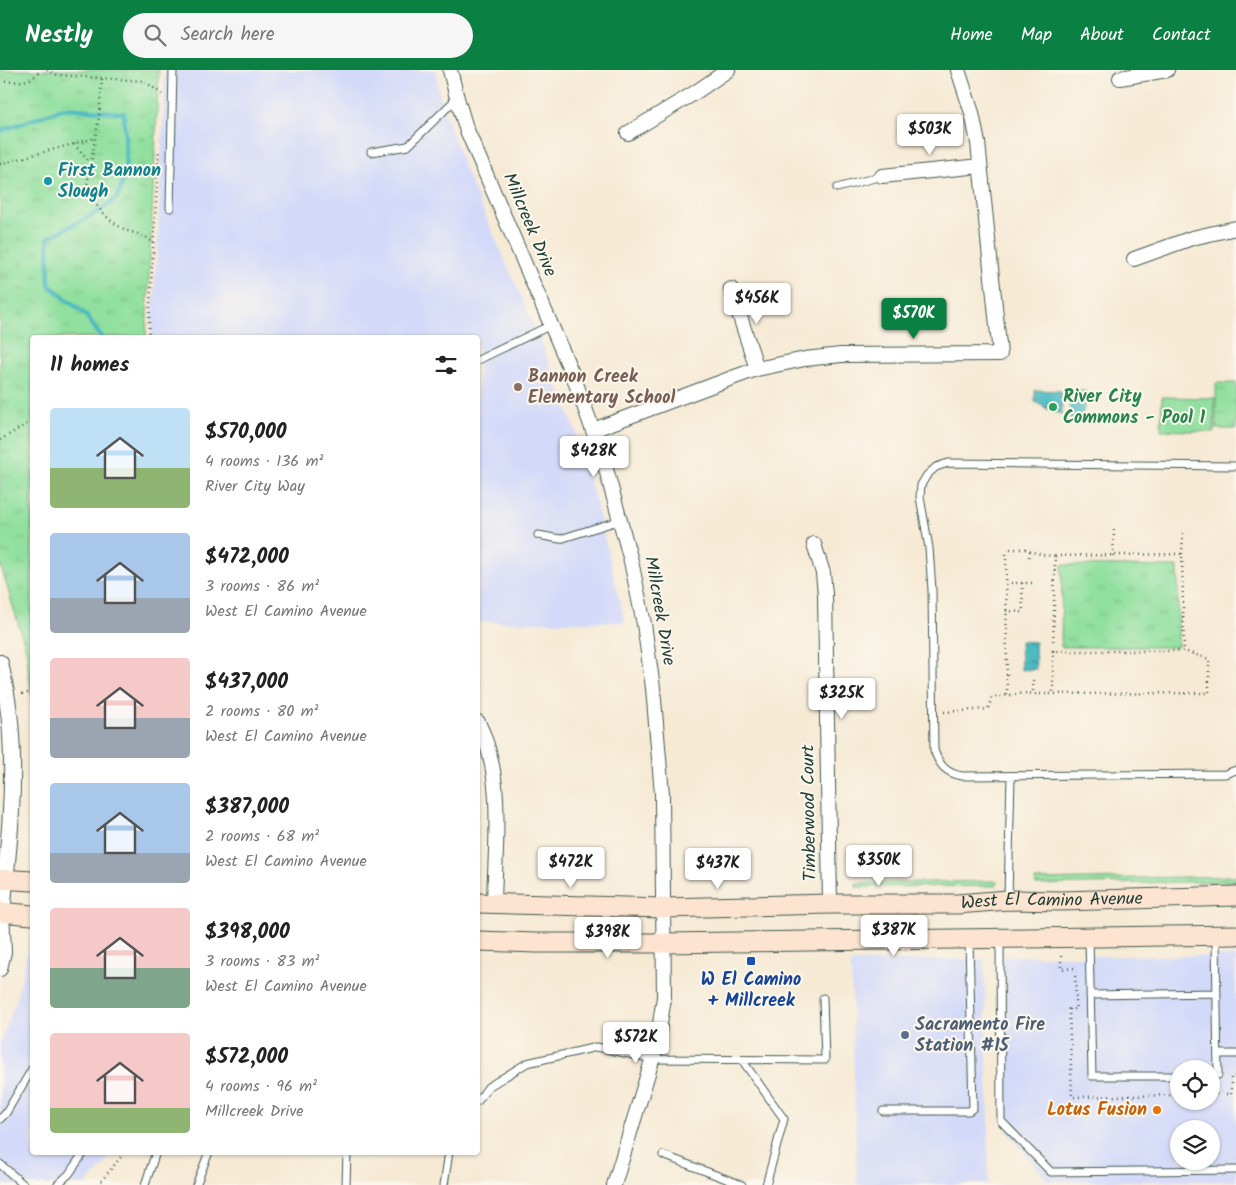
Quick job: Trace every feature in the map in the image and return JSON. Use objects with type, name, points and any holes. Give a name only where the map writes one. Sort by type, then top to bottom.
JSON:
[{"type":"main road","points":[[3,879],[30,881]]},
{"type":"main road","name":"West El Camino Avenue","points":[[486,904],[663,908],[830,904],[957,904],[1008,900],[1061,901],[1236,896]]},
{"type":"main road","points":[[1,913],[30,914]]},
{"type":"main road","name":"West El Camino Avenue","points":[[480,941],[664,943],[1236,935]]},
{"type":"street","name":"Millcreek Drive","points":[[450,70],[466,128],[574,378],[593,430],[621,520],[644,624],[653,688],[661,786],[664,997],[662,1020],[652,1059],[614,1185]]},
{"type":"street","points":[[628,133],[696,92],[728,70]]},
{"type":"street","points":[[593,430],[756,369],[805,359],[841,355],[1000,354],[980,166],[972,113],[958,70]]},
{"type":"street","points":[[1120,78],[1167,70]]},
{"type":"street","points":[[882,176],[980,166]]},
{"type":"street","points":[[1134,258],[1192,238],[1236,228]]},
{"type":"street","points":[[731,289],[756,369]]},
{"type":"street","name":"Timberwood Court","points":[[814,544],[823,573],[825,594],[830,904]]},
{"type":"street","points":[[0,663],[11,733],[12,761],[12,796],[1,913],[4,952],[0,969]]},
{"type":"street","points":[[480,726],[493,767],[496,812],[486,904]]},
{"type":"lane","points":[[170,208],[173,70]]},
{"type":"lane","points":[[371,152],[408,146],[457,98]]},
{"type":"lane","points":[[838,188],[882,176]]},
{"type":"lane","points":[[480,359],[551,325]]},
{"type":"lane","points":[[1236,466],[948,463],[936,467],[927,475],[921,485],[920,497],[929,548],[932,590],[934,750],[937,761],[944,769],[954,775],[962,776],[1225,774],[1236,770]]},
{"type":"lane","points":[[538,535],[560,539],[621,520]]},
{"type":"lane","points":[[1008,900],[1011,776]]},
{"type":"lane","points":[[1216,935],[1218,1060]]},
{"type":"lane","points":[[1089,937],[1092,1076],[1170,1076]]},
{"type":"lane","points":[[1000,938],[1001,1121],[1051,1172],[1236,1170]]},
{"type":"lane","points":[[883,1111],[969,1110],[973,1108],[969,939]]},
{"type":"lane","points":[[1090,995],[1216,992]]},
{"type":"lane","points":[[480,1098],[488,1087],[528,1063],[597,1047],[652,1059],[825,1060],[823,998]]},
{"type":"lane","points":[[1218,1054],[1236,1054]]},
{"type":"lane","points":[[742,1060],[784,1119],[766,1185]]},
{"type":"lane","points":[[0,1119],[6,1113],[30,1074]]},
{"type":"lane","points":[[57,1185],[69,1174],[82,1155]]},
{"type":"lane","points":[[145,1185],[155,1155]]},
{"type":"lane","points":[[196,1185],[208,1155]]},
{"type":"lane","points":[[346,1185],[347,1155]]},
{"type":"lane","points":[[444,1185],[449,1155]]},
{"type":"lane","points":[[663,1156],[742,1185]]},
{"type":"lane","points":[[0,1164],[24,1185]]},
{"type":"path","points":[[0,82],[33,79],[40,70]]},
{"type":"path","points":[[47,70],[57,75],[144,82],[162,94],[161,103]]},
{"type":"path","points":[[102,79],[87,185],[92,201],[106,215],[122,227],[149,238],[153,243]]},
{"type":"path","points":[[0,164],[95,138]]},
{"type":"path","points":[[148,335],[160,142]]},
{"type":"path","points":[[74,144],[90,163]]},
{"type":"path","points":[[0,440],[30,422]]},
{"type":"path","points":[[1113,556],[1114,530]]},
{"type":"path","points":[[1183,533],[1184,650]]},
{"type":"path","points":[[1007,696],[1006,548],[1027,549],[1042,555],[1055,556],[1182,554]]},
{"type":"path","points":[[1029,556],[1030,551]]},
{"type":"path","points":[[1053,694],[1055,556]]},
{"type":"path","points":[[1006,583],[1034,583]]},
{"type":"path","points":[[1006,612],[1023,612],[1022,583]]},
{"type":"path","points":[[935,712],[988,709],[992,697],[1033,694],[1209,693],[1209,658],[1184,650],[1053,651]]},
{"type":"path","points":[[1033,680],[1033,694]]},
{"type":"path","points":[[1220,1094],[1231,1094],[1231,1076],[1236,1076]]},
{"type":"path","points":[[98,1185],[123,1155]]},
{"type":"shaded area","name":"Bannon Creek Elementary School","points":[[165,70],[435,70],[440,98],[463,165],[541,342],[576,432],[597,507],[625,622],[480,622],[480,335],[151,335],[158,239]]},
{"type":"shaded area","points":[[30,948],[30,1155],[109,1155],[106,1163],[86,1185],[0,1185],[0,1044],[17,997]]},
{"type":"shaded area","points":[[1003,956],[1236,956],[1236,1181],[1048,1181],[1007,1131]]},
{"type":"shaded area","points":[[984,959],[989,1118],[988,1184],[857,1185],[851,962]]},
{"type":"green space","points":[[0,70],[159,70],[146,335],[30,335],[30,683],[26,650],[0,563]]},
{"type":"green space","points":[[1216,383],[1236,383],[1236,429],[1216,429]]},
{"type":"green space","points":[[1162,397],[1215,398],[1214,432],[1161,430]]},
{"type":"green space","points":[[1062,565],[1178,567],[1178,647],[1061,647]]},
{"type":"green space","points":[[1236,876],[1236,881],[1036,885],[1035,880]]},
{"type":"green space","points":[[997,881],[996,886],[856,887],[856,883]]},
{"type":"water","name":"River City Commons - Pool 1","points":[[1035,390],[1061,391],[1062,414],[1053,412],[1035,402]]},
{"type":"water","points":[[1069,391],[1086,391],[1086,402],[1081,418],[1070,418]]},
{"type":"water","points":[[1020,641],[1035,642],[1036,669],[1021,670]]},
{"type":"waterway","points":[[0,131],[65,108],[124,113],[125,167],[124,177],[117,197],[113,202],[96,213],[48,238],[49,285],[85,314],[100,335]]},
{"type":"place","name":"First Bannon Slough","points":[[48,181]]},
{"type":"place","name":"Bannon Creek Elementary School","points":[[518,387]]},
{"type":"place","name":"River City Commons - Pool 1","points":[[1053,407]]},
{"type":"place","name":"W El Camino + Millcreek","points":[[751,961]]},
{"type":"place","name":"Sacramento Fire Station #15","points":[[905,1035]]},
{"type":"place","name":"Lotus Fusion","points":[[1157,1110]]}]
